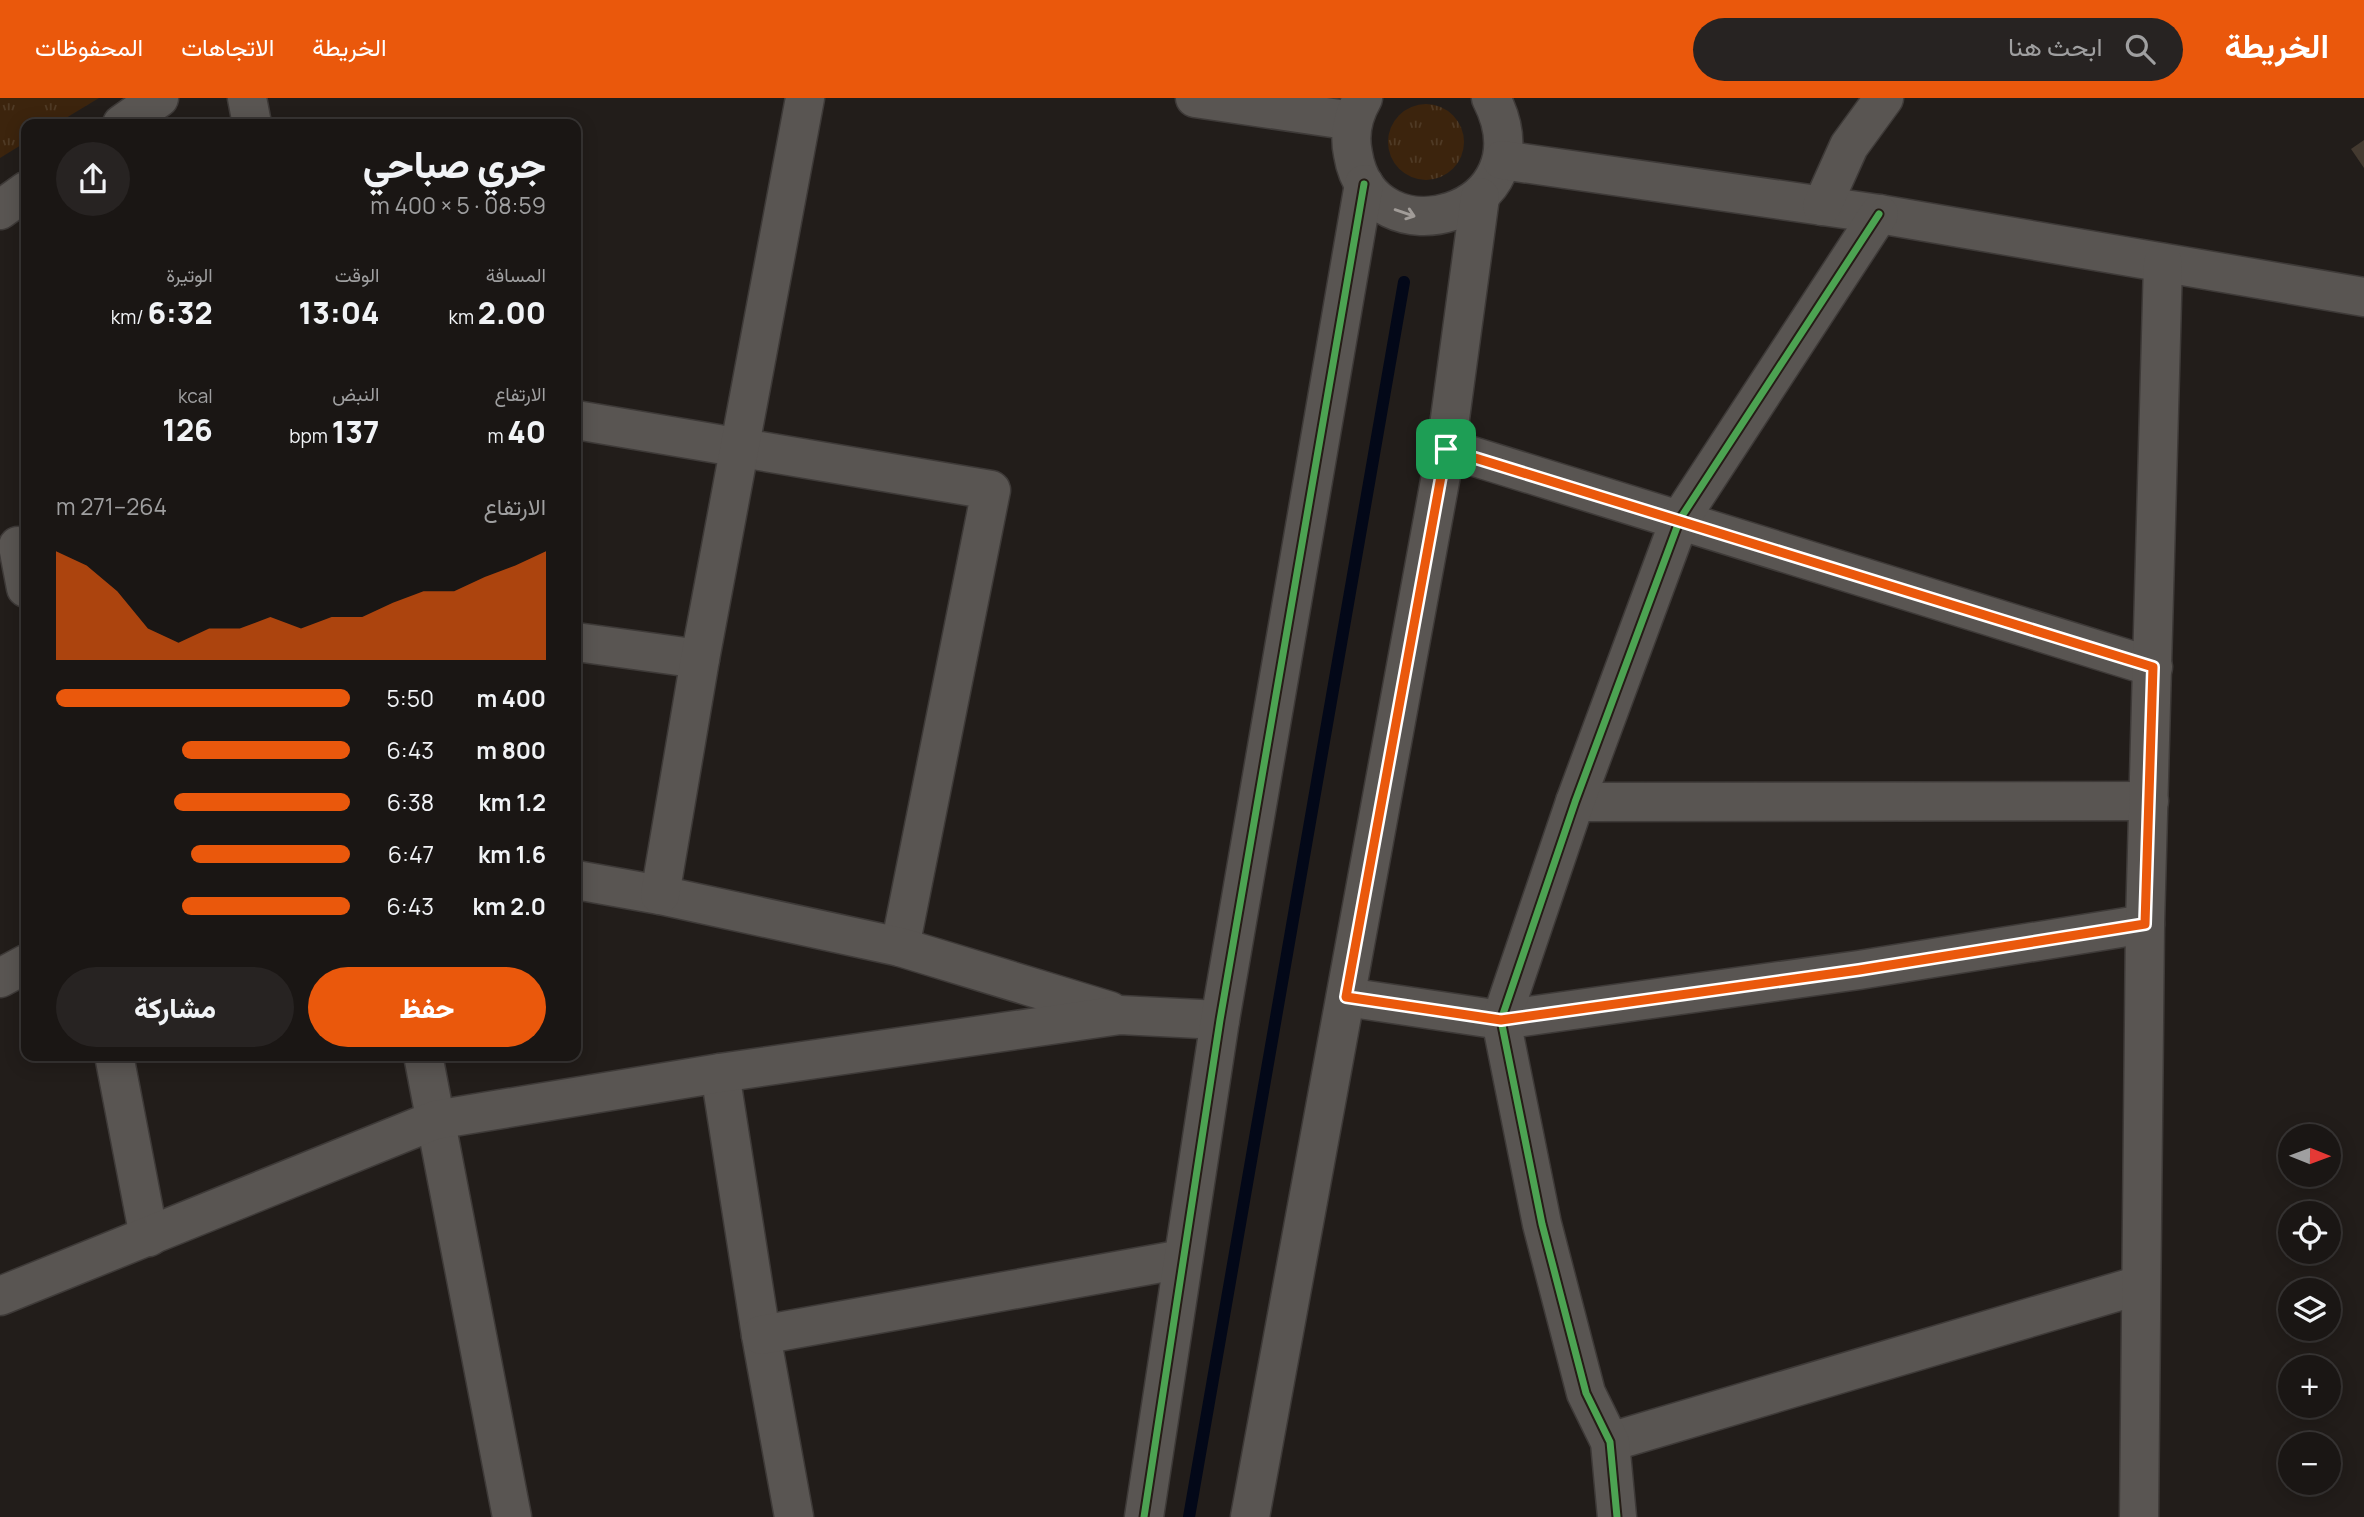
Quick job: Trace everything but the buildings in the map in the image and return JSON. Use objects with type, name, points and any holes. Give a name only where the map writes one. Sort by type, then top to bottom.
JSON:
[{"type":"street","points":[[129,119],[159,98]]},
{"type":"street","points":[[247,98],[251,119]]},
{"type":"street","points":[[660,895],[700,659],[742,447],[805,98]]},
{"type":"street","points":[[1195,98],[1358,109],[1351,143],[1354,164],[1364,184],[1379,200],[1398,212],[1419,217],[1441,216],[1461,209],[1480,197],[1494,180],[1502,160],[1504,138],[1501,116],[1492,98]]},
{"type":"street","points":[[1822,206],[1849,146],[1885,98]]},
{"type":"street","points":[[1502,160],[1879,214],[2364,297]]},
{"type":"street","points":[[1144,1517],[1220,1020],[1364,184]]},
{"type":"street","points":[[0,210],[21,195]]},
{"type":"street","points":[[1250,1517],[1446,449],[1480,197]]},
{"type":"street","points":[[1616,1517],[1610,1442],[1582,1380],[1542,1224],[1501,1020],[1575,802],[1680,519],[1879,214]]},
{"type":"street","points":[[2139,1517],[2145,924],[2162,263]]},
{"type":"street","points":[[581,421],[990,490],[900,947]]},
{"type":"street","points":[[1446,449],[2153,667]]},
{"type":"street","points":[[15,548],[21,570]]},
{"type":"street","points":[[581,643],[700,659]]},
{"type":"street","points":[[1575,802],[2149,801]]},
{"type":"street","points":[[581,881],[660,895],[900,947],[1121,1015]]},
{"type":"street","points":[[1346,997],[1501,1020],[1859,970],[2145,924]]},
{"type":"street","points":[[0,978],[21,967]]},
{"type":"street","points":[[0,1296],[435,1120],[720,1073],[1121,1015],[1220,1020]]},
{"type":"street","points":[[115,1061],[149,1237]]},
{"type":"street","points":[[424,1061],[512,1517]]},
{"type":"street","points":[[720,1073],[761,1335],[794,1517]]},
{"type":"street","points":[[761,1335],[1183,1259]]},
{"type":"street","points":[[1610,1442],[2140,1285]]},
{"type":"green space","points":[[0,98],[99,98],[64,119],[21,119],[21,145],[0,158]]},
{"type":"green space","points":[[1426,104],[1440,107],[1453,115],[1461,128],[1464,142],[1461,156],[1453,169],[1440,177],[1426,180],[1412,177],[1399,169],[1391,156],[1388,142],[1391,128],[1399,115],[1412,107]]},
{"type":"waterway","points":[[1189,1517],[1404,282]]},
{"type":"cycle path","points":[[1144,1517],[1220,1020],[1364,184]]},
{"type":"cycle path","points":[[1617,1517],[1610,1442],[1586,1393],[1542,1224],[1501,1020],[1575,802],[1680,519],[1879,214]]},
{"type":"route","points":[[1446,449],[2153,667],[2145,924],[1859,970],[1501,1020],[1346,997],[1446,449]]}]
